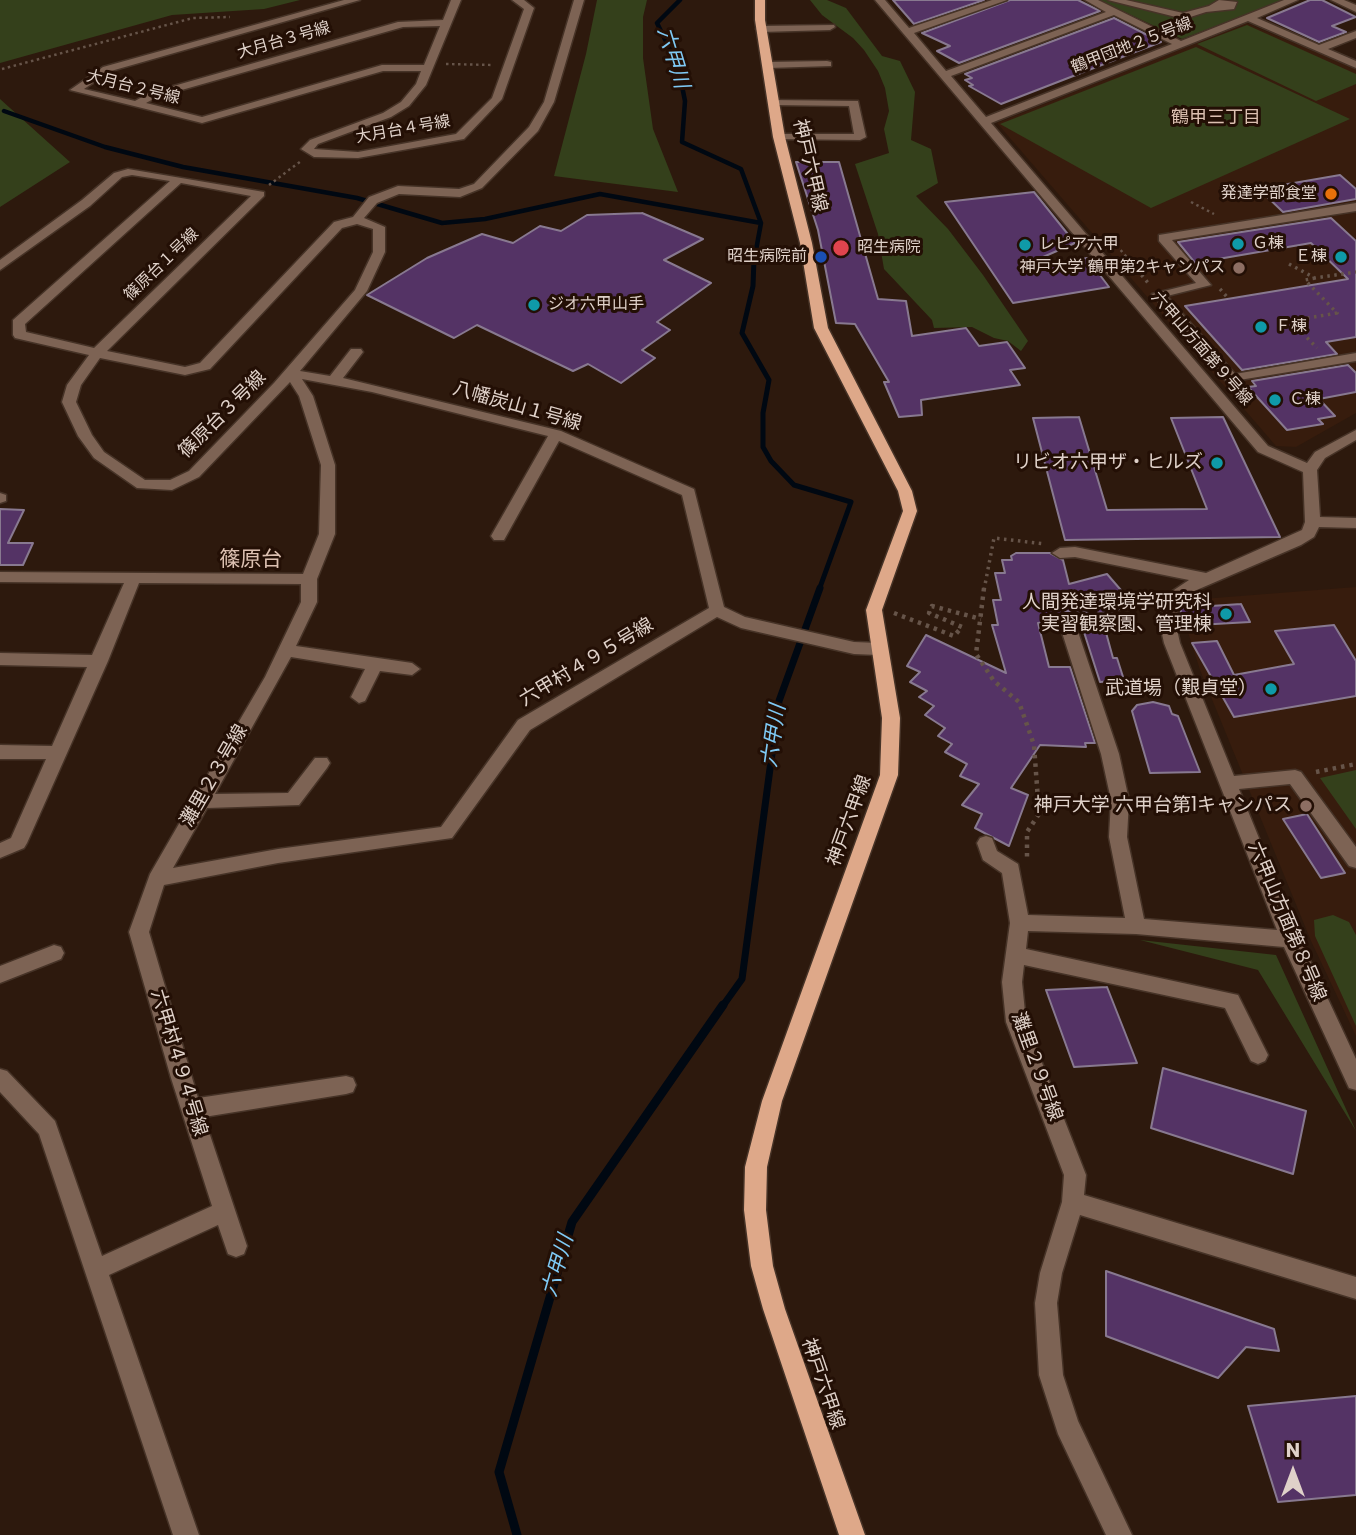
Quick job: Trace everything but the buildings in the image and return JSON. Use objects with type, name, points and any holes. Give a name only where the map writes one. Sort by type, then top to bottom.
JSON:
[{"type":"main road","name":"神戸六甲線","points":[[760,0],[761,29],[779,137],[806,243],[821,328],[909,500],[905,532],[874,610],[878,649],[891,718],[889,775],[772,1101],[760,1147],[755,1188],[762,1266],[774,1309],[852,1535]]},
{"type":"street","name":"大月台２号線","points":[[355,0],[107,69],[75,90],[202,121],[382,68],[429,66]]},
{"type":"street","points":[[314,154],[307,149],[314,142],[387,115],[405,104],[416,93],[456,0]]},
{"type":"street","name":"大月台４号線","points":[[314,154],[358,155],[460,137],[497,99],[529,8],[517,0]]},
{"type":"street","points":[[178,180],[18,323],[19,335],[186,371],[205,366],[338,225],[357,220],[370,204],[398,190],[460,193],[478,187],[534,128],[557,85],[579,0]]},
{"type":"street","name":"六甲山方面第９号線","points":[[880,0],[1264,449],[1310,470]]},
{"type":"street","points":[[971,0],[985,6]]},
{"type":"street","points":[[907,32],[1002,0]]},
{"type":"street","points":[[1090,0],[1180,44]]},
{"type":"street","points":[[1113,0],[1182,20],[1213,8],[1231,7],[1228,1]]},
{"type":"street","name":"鶴甲団地２５号線","points":[[983,122],[1293,0]]},
{"type":"street","points":[[1336,0],[1356,9]]},
{"type":"street","points":[[945,75],[1114,12]]},
{"type":"street","points":[[1250,18],[1356,65]]},
{"type":"street","name":"大月台３号線","points":[[135,104],[153,95],[402,24],[445,23]]},
{"type":"street","points":[[761,29],[830,27]]},
{"type":"street","points":[[1319,49],[1356,34]]},
{"type":"street","points":[[768,65],[827,64]]},
{"type":"street","points":[[774,102],[854,103],[860,137],[779,137]]},
{"type":"street","name":"篠原台１号線","points":[[0,265],[86,203],[118,175],[132,171],[260,194],[97,353]]},
{"type":"street","points":[[1356,207],[1163,238],[1205,285],[1158,295],[1232,379],[1356,357]]},
{"type":"street","name":"篠原台３号線","points":[[97,353],[74,385],[69,402],[72,413],[99,455],[142,485],[172,485],[194,474],[291,373],[360,291],[379,252],[379,227],[357,220]]},
{"type":"street","points":[[333,382],[356,352]]},
{"type":"street","name":"八幡炭山１号線","points":[[291,373],[372,388],[556,434],[689,492],[718,610]]},
{"type":"street","name":"灘里２３号線","points":[[157,879],[286,650],[309,602],[309,579],[327,534],[328,465],[312,424],[306,396],[291,373]]},
{"type":"street","points":[[499,536],[556,434]]},
{"type":"street","points":[[1056,549],[1203,578],[1296,541],[1309,533],[1313,522],[1310,470],[1320,456],[1349,443],[1356,434]]},
{"type":"street","points":[[1313,522],[1356,523]]},
{"type":"street","points":[[0,578],[309,579]]},
{"type":"street","name":"六甲山方面第８号線","points":[[1203,578],[1177,596],[1170,608],[1168,625],[1172,643],[1290,939],[1356,1081]]},
{"type":"street","points":[[0,851],[18,843],[100,661],[133,580]]},
{"type":"street","points":[[718,610],[752,624],[832,643],[878,649]]},
{"type":"street","name":"六甲村４９５号線","points":[[157,879],[278,856],[446,833],[524,725],[718,610]]},
{"type":"street","points":[[1128,622],[1066,620],[1110,754],[1119,800],[1118,837],[1136,926]]},
{"type":"street","points":[[286,650],[412,669]]},
{"type":"street","points":[[0,659],[100,661]]},
{"type":"street","points":[[359,697],[375,665]]},
{"type":"street","points":[[0,752],[59,753]]},
{"type":"street","points":[[199,801],[293,800],[321,763]]},
{"type":"street","points":[[1228,783],[1295,777],[1356,861]]},
{"type":"street","name":"灘里２９号線","points":[[986,842],[989,855],[1011,869],[1020,923],[1012,982],[1016,1021],[1073,1167],[1073,1202],[1051,1273],[1046,1303],[1051,1375],[1067,1425],[1119,1535]]},
{"type":"street","name":"六甲村４９４号線","points":[[157,879],[139,932],[236,1246]]},
{"type":"street","points":[[1020,923],[1136,926],[1290,939]]},
{"type":"street","points":[[0,975],[54,953]]},
{"type":"street","points":[[1016,955],[1231,1002],[1258,1055]]},
{"type":"street","points":[[0,1079],[48,1128],[186,1535]]},
{"type":"street","points":[[192,1109],[346,1085]]},
{"type":"street","points":[[1073,1202],[1356,1288]]},
{"type":"street","points":[[96,1270],[225,1211]]},
{"type":"path","points":[[2,69],[193,18]]},
{"type":"path","points":[[429,66],[509,66]]},
{"type":"path","points":[[277,177],[314,154]]},
{"type":"path","points":[[1191,202],[1218,216]]},
{"type":"path","points":[[1112,234],[1118,247],[1148,282]]},
{"type":"path","points":[[1289,264],[1315,278]]},
{"type":"path","points":[[1329,361],[1291,321],[1337,313],[1305,280],[1356,272]]},
{"type":"path","points":[[1028,872],[1027,832],[1039,814],[1034,744],[1019,702],[994,681],[976,654],[993,538],[1056,549]]},
{"type":"path","points":[[894,626],[892,613],[954,636],[962,627],[929,613],[932,606],[981,619]]},
{"type":"path","points":[[1295,777],[1356,764]]},
{"type":"shaded area","name":"神戸大学 鶴甲第2キャンパス","points":[[1247,23],[1356,69],[1356,413],[1296,447],[1276,446],[997,123]]},
{"type":"shaded area","name":"神戸大学 六甲台第1キャンパス","points":[[1356,587],[1356,1036],[1311,941],[1200,670],[1187,629],[1188,614],[1202,599]]},
{"type":"green space","points":[[0,0],[300,0],[264,9],[172,15],[0,63]]},
{"type":"green space","points":[[597,0],[647,0],[643,17],[643,58],[653,129],[678,192],[554,176],[586,54]]},
{"type":"green space","points":[[810,0],[827,0],[846,8],[882,56],[900,61],[915,92],[911,140],[931,149],[938,183],[916,196],[948,229],[1028,341],[1021,351],[1008,341],[994,338],[972,327],[934,328],[932,320],[884,269],[878,234],[855,164],[889,153],[884,129],[889,111],[885,88],[864,50],[853,38],[822,15]]},
{"type":"green space","points":[[1099,0],[1284,0],[1182,39]]},
{"type":"green space","points":[[1247,25],[1356,74],[1356,84],[1316,101],[1197,44]]},
{"type":"green space","points":[[1196,47],[1350,119],[1151,208],[1000,124]]},
{"type":"green space","points":[[0,99],[70,162],[0,207]]},
{"type":"green space","points":[[1356,770],[1356,829],[1320,778]]},
{"type":"green space","points":[[1333,915],[1349,922],[1356,935],[1356,1026],[1315,936],[1314,920]]},
{"type":"green space","points":[[1140,940],[1276,955],[1356,1131],[1258,970]]},
{"type":"waterway","name":"六甲川","points":[[680,0],[657,23],[678,66],[685,101],[682,142],[741,169],[761,223]]},
{"type":"waterway","points":[[4,111],[105,147],[183,167],[357,198],[442,223],[485,219],[600,194],[761,223]]},
{"type":"waterway","name":"六甲川","points":[[754,261],[761,223]]},
{"type":"waterway","name":"六甲川","points":[[754,259],[753,286],[742,333],[769,380],[763,413],[763,447],[771,461],[794,485],[851,502],[819,590]]},
{"type":"waterway","name":"六甲川","points":[[722,1007],[742,979],[779,701],[820,588]]},
{"type":"waterway","name":"六甲川","points":[[517,1535],[499,1472],[572,1222],[723,1005]]},
{"type":"place","name":"発達学部食堂","points":[[1331,194]]},
{"type":"place","name":"Ｇ棟","points":[[1238,244]]},
{"type":"place","name":"レピア六甲","points":[[1025,245]]},
{"type":"place","name":"昭生病院","points":[[841,248]]},
{"type":"place","name":"昭生病院前","points":[[821,257]]},
{"type":"place","name":"Ｅ棟","points":[[1341,257]]},
{"type":"place","name":"神戸大学 鶴甲第2キャンパス","points":[[1239,268]]},
{"type":"place","name":"ジオ六甲山手","points":[[534,305]]},
{"type":"place","name":"Ｆ棟","points":[[1261,327]]},
{"type":"place","name":"Ｃ棟","points":[[1275,400]]},
{"type":"place","name":"リビオ六甲ザ・ヒルズ","points":[[1217,463]]},
{"type":"place","name":"人間発達環境学研究科 実習観察園、管理棟","points":[[1226,614]]},
{"type":"place","name":"武道場（艱貞堂）","points":[[1271,689]]},
{"type":"place","name":"神戸大学 六甲台第1キャンパス","points":[[1306,806]]},
{"type":"district","name":"鶴甲三丁目","points":[[1216,118]]},
{"type":"district","name":"篠原台","points":[[251,561]]}]
